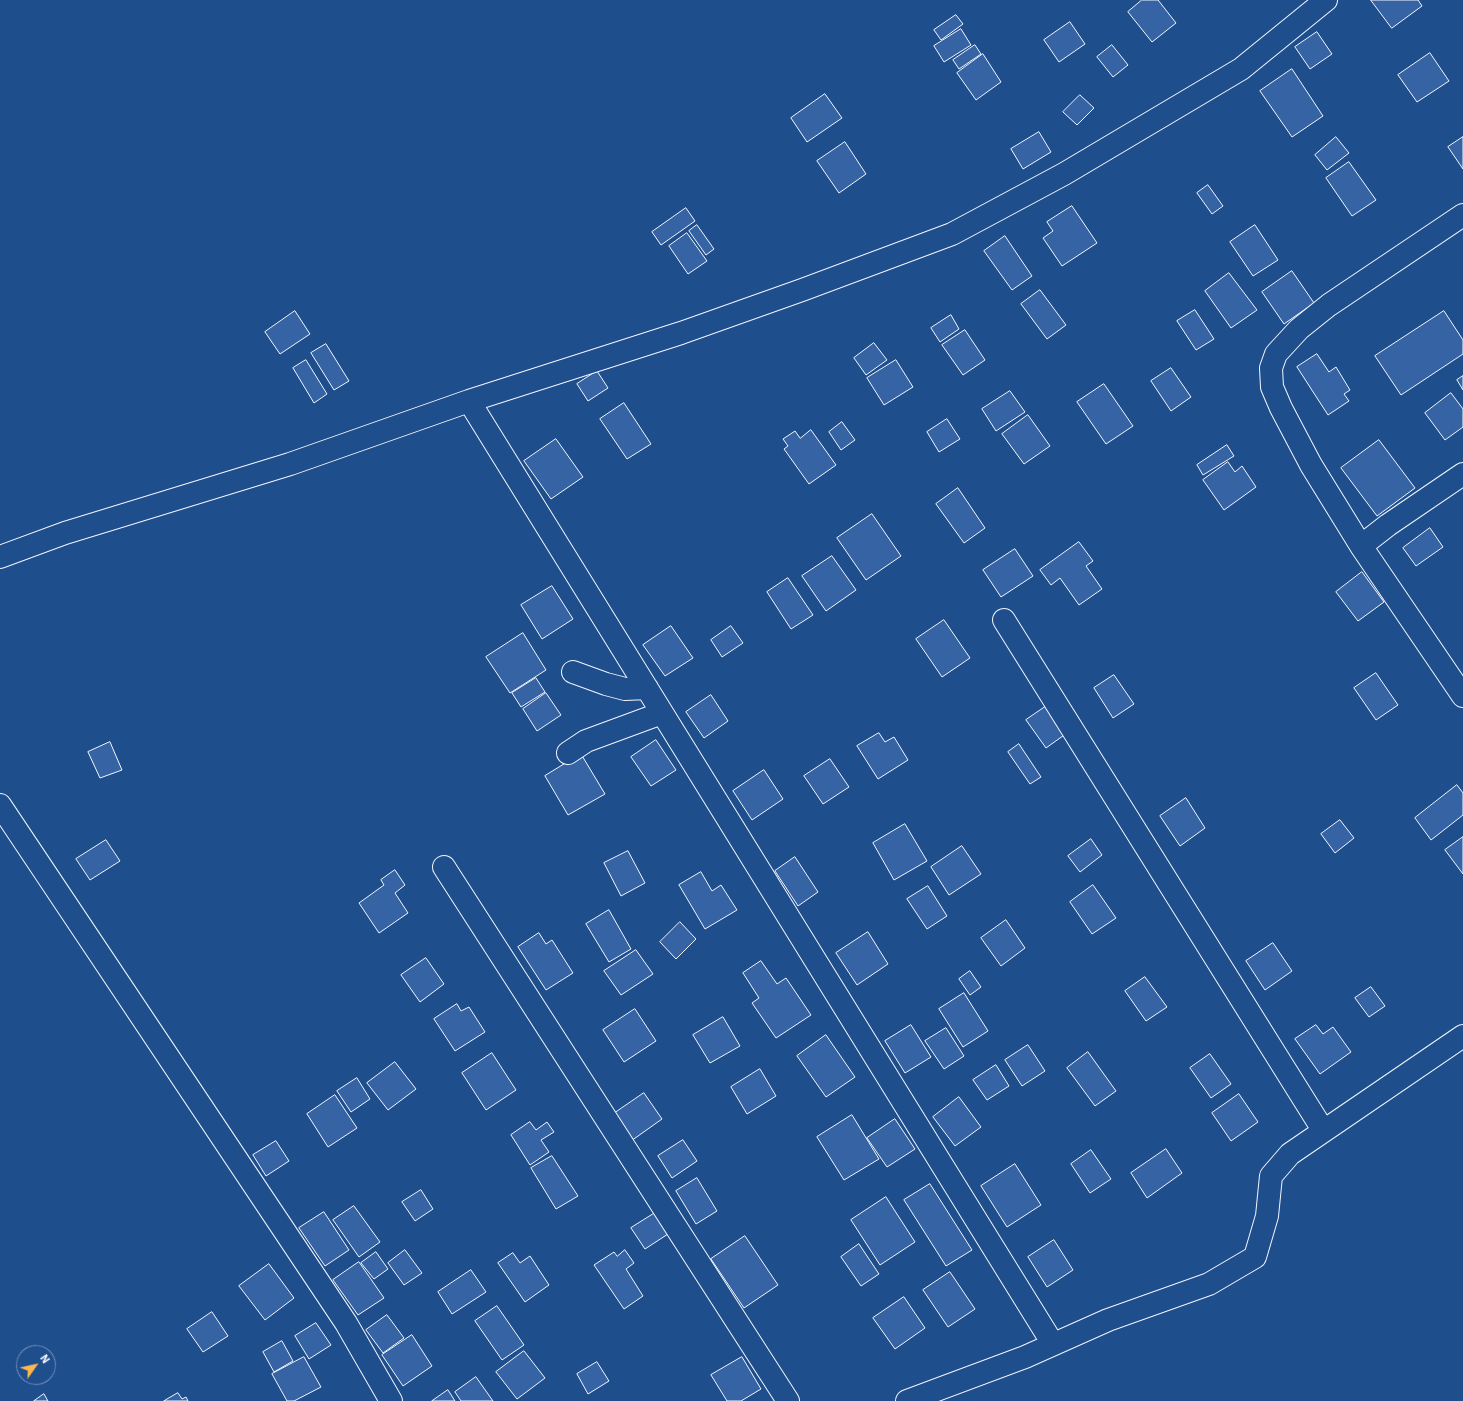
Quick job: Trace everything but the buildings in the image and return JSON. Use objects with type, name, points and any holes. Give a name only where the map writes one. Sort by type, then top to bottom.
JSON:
[{"type":"street","points":[[0,557],[66,532],[290,464],[469,401],[681,333],[952,234],[1064,174],[1241,70],[1326,0]]},
{"type":"street","points":[[1462,694],[1361,546],[1312,465],[1281,408],[1272,387],[1271,368],[1276,354],[1299,329],[1329,305],[1463,215]]},
{"type":"street","points":[[469,401],[1053,1344]]},
{"type":"street","points":[[1361,546],[1463,474]]},
{"type":"street","points":[[1004,620],[1323,1130]]},
{"type":"street","points":[[573,672],[625,689],[647,688]]},
{"type":"street","points":[[568,752],[586,741],[662,713]]},
{"type":"street","points":[[0,805],[346,1323],[391,1401]]},
{"type":"street","points":[[444,867],[788,1401]]},
{"type":"street","points":[[907,1401],[1025,1357],[1108,1320],[1209,1284],[1255,1257],[1267,1216],[1271,1176],[1290,1154],[1323,1130],[1463,1036]]}]
